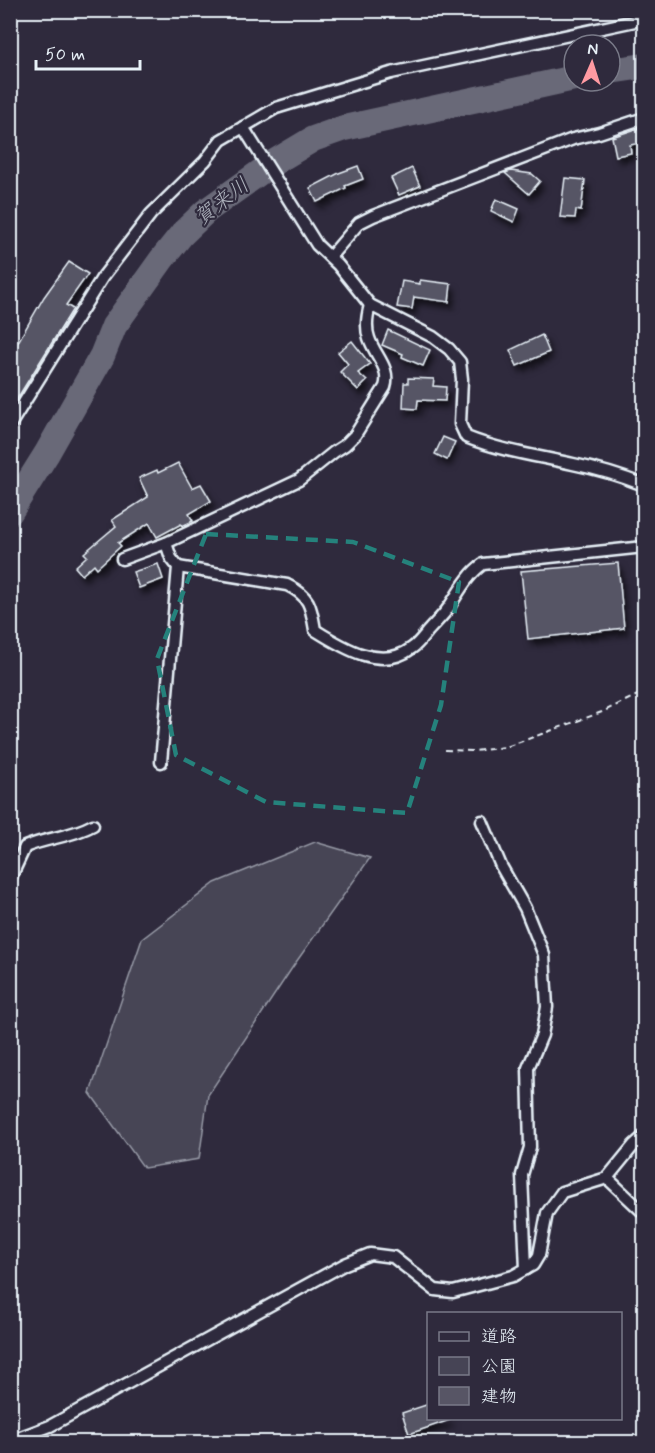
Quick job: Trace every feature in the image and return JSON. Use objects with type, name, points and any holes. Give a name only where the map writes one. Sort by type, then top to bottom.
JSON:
[{"type":"street","points":[[10,425],[102,278],[151,214],[206,161],[222,140],[276,108],[391,73],[645,19]]},
{"type":"street","points":[[330,257],[359,223],[373,216],[573,139],[645,118]]},
{"type":"street","points":[[243,127],[317,245],[370,305],[433,337],[449,349],[460,362],[462,379],[460,424],[465,437],[509,452],[616,474],[645,485]]},
{"type":"street","points":[[122,559],[166,543],[299,480],[355,435],[385,387],[387,379],[386,370],[369,339],[367,319],[370,305]]},
{"type":"street","points":[[166,543],[171,558],[178,567],[287,585],[300,591],[309,602],[315,630],[354,652],[380,659],[411,649],[447,611],[474,570],[483,564],[645,548]]},
{"type":"street","points":[[161,762],[178,567]]},
{"type":"street","points":[[482,821],[501,867],[525,909],[544,955],[547,1007],[542,1035],[528,1068],[530,1147],[522,1175],[526,1269]]},
{"type":"street","points":[[10,879],[25,847],[93,825]]},
{"type":"street","points":[[10,1441],[50,1426],[345,1264],[370,1254],[393,1257],[435,1290],[453,1292],[513,1276],[533,1265],[539,1254],[547,1213],[562,1192],[607,1178],[634,1145],[645,1136]]},
{"type":"street","points":[[607,1178],[645,1213]]},
{"type":"path","points":[[446,750],[474,751],[506,747],[602,712],[645,692]]},
{"type":"highlighted area","points":[[206,534],[353,542],[459,582],[441,705],[407,813],[266,802],[176,755],[157,659]]},
{"type":"green space","points":[[315,842],[370,858],[294,965],[208,1095],[199,1159],[144,1168],[90,1093],[142,939],[215,883]]},
{"type":"building","points":[[645,126],[645,142],[630,145],[631,153],[616,156],[612,137]]},
{"type":"building","points":[[358,166],[363,179],[317,202],[310,188]]},
{"type":"building","points":[[412,168],[420,186],[399,195],[391,178]]},
{"type":"building","points":[[511,171],[532,174],[540,181],[529,194],[505,173]]},
{"type":"building","points":[[565,178],[585,180],[581,211],[576,210],[575,218],[560,217]]},
{"type":"building","points":[[496,199],[519,209],[514,222],[491,211]]},
{"type":"building","points":[[69,262],[88,274],[66,305],[73,309],[10,410],[10,356],[44,297]]},
{"type":"building","points":[[420,280],[451,284],[449,302],[414,297],[412,309],[397,307],[402,281],[420,284]]},
{"type":"building","points":[[388,330],[430,350],[423,366],[382,345]]},
{"type":"building","points":[[542,335],[549,352],[517,366],[510,350]]},
{"type":"building","points":[[352,341],[370,364],[358,373],[367,381],[358,390],[340,372],[348,364],[338,352]]},
{"type":"building","points":[[408,378],[434,379],[433,386],[446,387],[445,401],[418,400],[417,409],[403,408],[404,383],[408,383]]},
{"type":"building","points":[[443,437],[455,442],[447,460],[435,454]]},
{"type":"building","points":[[178,463],[192,488],[201,484],[211,501],[189,514],[193,521],[182,526],[181,524],[157,537],[149,523],[118,543],[121,546],[97,568],[94,564],[82,575],[75,567],[87,556],[84,553],[116,526],[112,520],[148,497],[139,478],[157,470],[158,473]]},
{"type":"building","points":[[618,563],[624,628],[528,639],[521,571]]},
{"type":"building","points":[[158,564],[163,579],[139,588],[133,572]]},
{"type":"building","points":[[427,1405],[427,1420],[450,1420],[409,1434],[402,1413]]},
{"type":"waterway","name":"賀来川","points":[[622,69],[644,66]]},
{"type":"waterway","name":"賀来川","points":[[10,512],[47,453],[102,356],[114,326],[162,259],[182,234],[206,211],[273,163],[313,139],[344,128],[562,81]]}]
